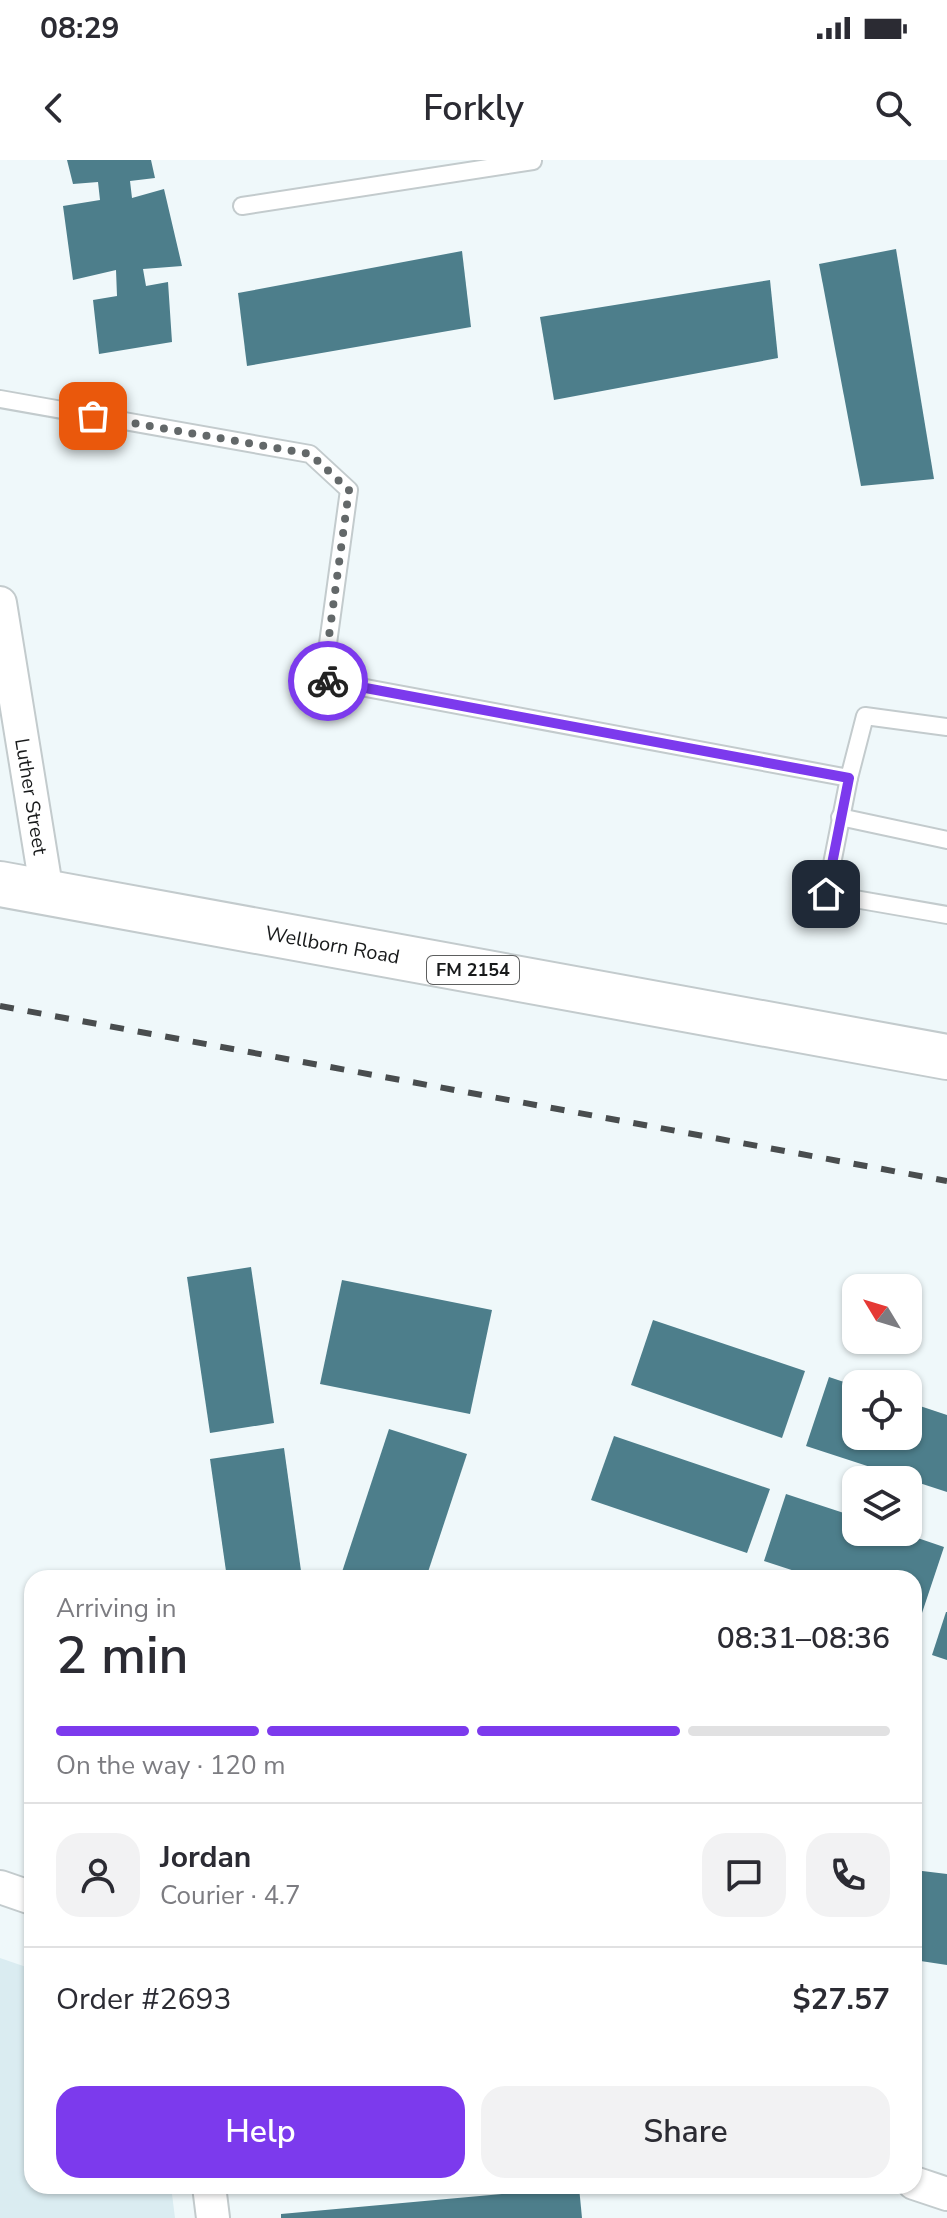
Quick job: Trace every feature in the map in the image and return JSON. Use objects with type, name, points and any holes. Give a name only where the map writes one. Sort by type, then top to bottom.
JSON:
[{"type":"main road","name":"Wellborn Road","points":[[0,884],[947,1057]]},
{"type":"street","name":"Luther Street","points":[[0,603],[47,893]]},
{"type":"street","points":[[0,1887],[24,1895]]},
{"type":"street","points":[[922,2186],[947,2194]]},
{"type":"street","points":[[210,2194],[213,2218]]},
{"type":"lane","points":[[242,206],[533,161]]},
{"type":"lane","points":[[0,399],[310,454],[349,490],[323,680],[849,778]]},
{"type":"lane","points":[[947,727],[865,716],[840,817],[826,894],[947,915]]},
{"type":"lane","points":[[840,817],[947,840]]},
{"type":"shaded area","points":[[0,1958],[24,1966],[24,2194],[172,2194],[175,2218],[0,2218]]},
{"type":"building","points":[[67,160],[151,160],[155,178],[130,181],[132,198],[164,189],[182,266],[143,269],[146,286],[168,282],[172,342],[99,354],[93,300],[117,296],[116,270],[73,280],[63,206],[100,200],[98,182],[73,184]]},
{"type":"building","points":[[896,249],[934,479],[861,486],[819,264]]},
{"type":"building","points":[[462,251],[471,327],[247,366],[238,293]]},
{"type":"building","points":[[770,280],[778,358],[554,400],[540,317]]},
{"type":"building","points":[[251,1267],[274,1423],[210,1433],[187,1277]]},
{"type":"building","points":[[342,1280],[492,1310],[470,1414],[320,1384]]},
{"type":"building","points":[[653,1320],[805,1371],[782,1438],[631,1385]]},
{"type":"building","points":[[829,1377],[842,1381],[842,1450],[922,1450],[922,1407],[947,1415],[947,1492],[922,1484],[922,1466],[867,1466],[806,1446]]},
{"type":"building","points":[[389,1429],[467,1454],[429,1570],[343,1570]]},
{"type":"building","points":[[614,1436],[770,1489],[747,1553],[591,1500]]},
{"type":"building","points":[[284,1448],[301,1570],[226,1570],[210,1459]]},
{"type":"building","points":[[786,1494],[842,1512],[842,1546],[922,1546],[922,1540],[944,1547],[922,1613],[922,1570],[792,1570],[764,1561]]},
{"type":"building","points":[[947,1612],[947,1660],[932,1655]]},
{"type":"building","points":[[922,1871],[947,1874],[947,1965],[922,1961]]},
{"type":"building","points":[[502,2194],[580,2194],[582,2218],[281,2218],[281,2214]]},
{"type":"railway","points":[[0,1006],[947,1181]]},
{"type":"way so far","points":[[93,416],[310,454],[349,490],[323,680],[328,681]]},
{"type":"route","points":[[328,681],[849,778],[826,894]]}]
